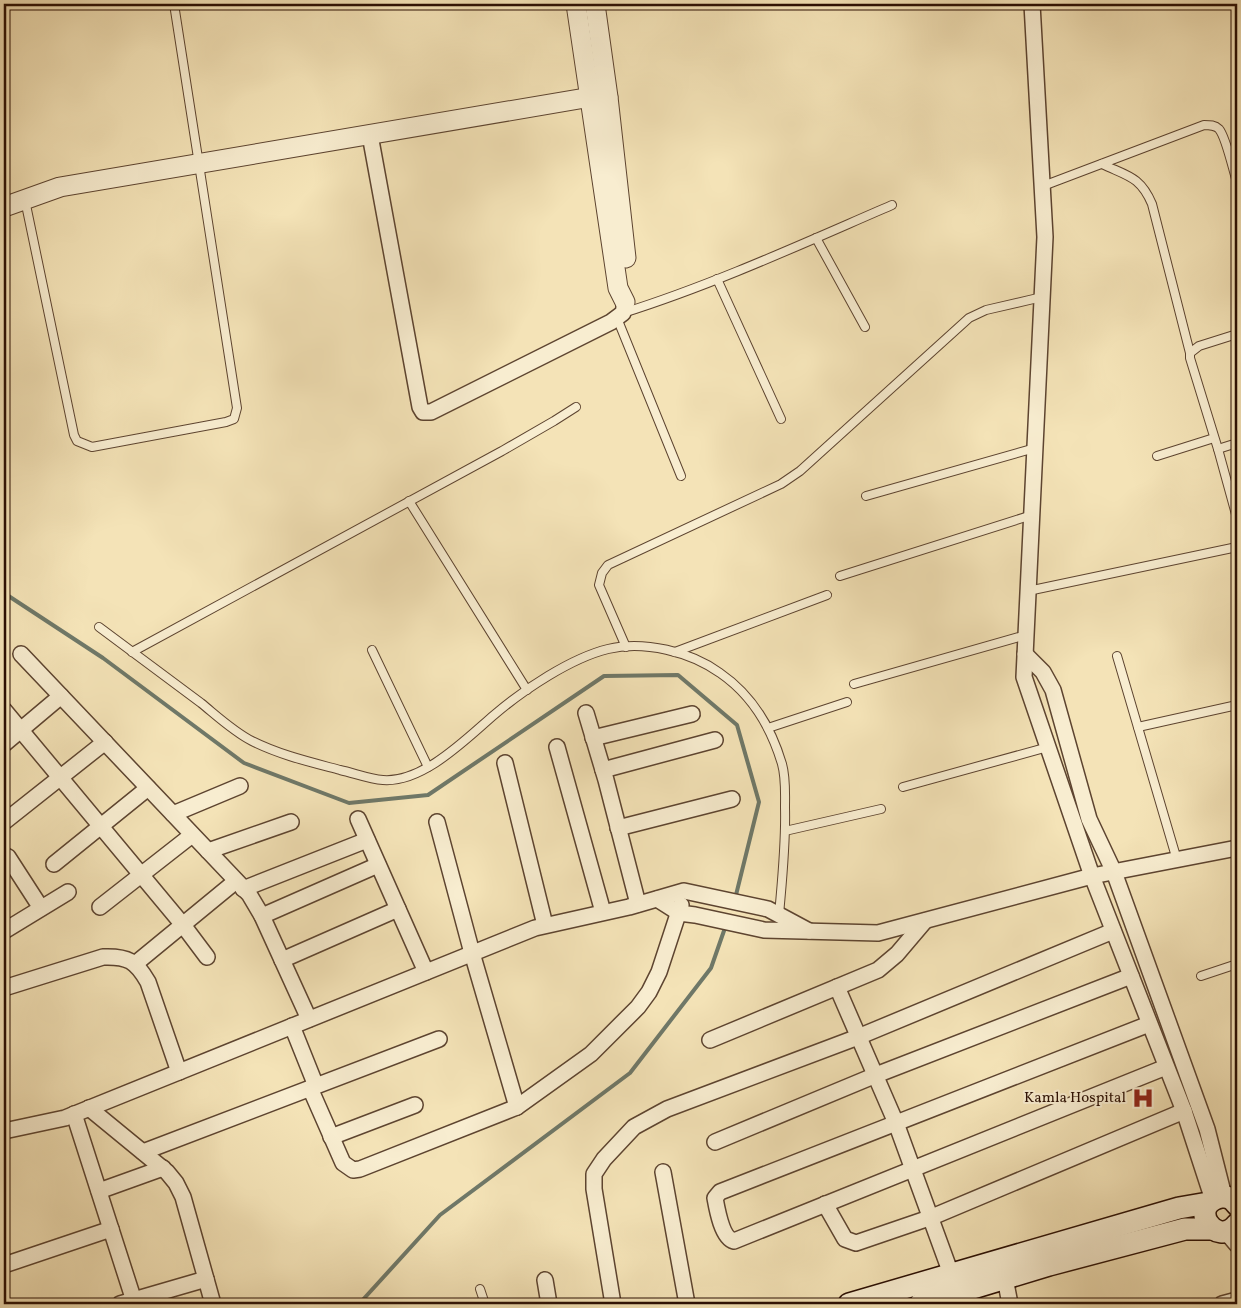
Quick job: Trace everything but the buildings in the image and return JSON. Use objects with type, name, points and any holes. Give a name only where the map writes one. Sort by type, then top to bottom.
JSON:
[{"type":"main road","points":[[920,1304],[955,1283],[1179,1208],[1228,1215]]},
{"type":"main road","points":[[849,1304],[955,1283],[1004,1278],[1185,1229],[1228,1215]]},
{"type":"street","points":[[576,4],[600,97]]},
{"type":"street","points":[[370,135],[420,407],[423,412],[431,412],[622,311],[629,286],[600,97],[595,4]]},
{"type":"street","points":[[1032,4],[1045,237],[1024,677],[1092,876],[1166,1067],[1228,1215]]},
{"type":"street","points":[[4,207],[60,188],[600,97]]},
{"type":"street","points":[[21,654],[249,894],[262,916],[309,1019]]},
{"type":"street","points":[[1025,654],[1044,672],[1053,690],[1089,819],[1114,872],[1207,1129],[1228,1215]]},
{"type":"street","points":[[4,744],[61,696]]},
{"type":"street","points":[[4,710],[183,925],[207,957]]},
{"type":"street","points":[[586,713],[638,904]]},
{"type":"street","points":[[594,738],[692,714]]},
{"type":"street","points":[[603,770],[715,740]]},
{"type":"street","points":[[4,822],[104,742]]},
{"type":"street","points":[[557,747],[604,912]]},
{"type":"street","points":[[505,762],[545,925]]},
{"type":"street","points":[[173,814],[240,786]]},
{"type":"street","points":[[54,864],[148,788]]},
{"type":"street","points":[[618,828],[732,798]]},
{"type":"street","points":[[358,819],[426,972]]},
{"type":"street","points":[[208,851],[291,822]]},
{"type":"street","points":[[436,822],[517,1107]]},
{"type":"street","points":[[100,908],[192,835]]},
{"type":"street","points":[[135,964],[183,925],[239,885],[367,840]]},
{"type":"street","points":[[657,899],[679,913],[764,930],[878,933],[1092,876],[1237,848]]},
{"type":"street","points":[[4,855],[8,857],[41,908]]},
{"type":"street","points":[[262,916],[378,865]]},
{"type":"street","points":[[292,1026],[313,1087],[343,1163],[353,1170],[360,1169],[517,1107],[591,1054],[638,1008],[649,992],[659,972],[679,913],[684,891]]},
{"type":"street","points":[[4,1131],[65,1118],[545,925],[638,904],[684,891],[774,912],[809,931]]},
{"type":"street","points":[[4,931],[68,892]]},
{"type":"street","points":[[282,960],[398,909]]},
{"type":"street","points":[[710,1040],[878,970],[886,964],[925,921]]},
{"type":"street","points":[[613,1304],[594,1188],[594,1174],[604,1159],[634,1127],[667,1108],[858,1036],[1113,931]]},
{"type":"street","points":[[4,987],[103,957],[118,956],[131,960],[141,970],[148,982],[179,1072]]},
{"type":"street","points":[[715,1142],[876,1075],[1131,976]]},
{"type":"street","points":[[837,987],[896,1123],[955,1283]]},
{"type":"street","points":[[1150,1024],[720,1192],[715,1198],[716,1206],[726,1235],[729,1240],[734,1241],[1166,1067]]},
{"type":"street","points":[[143,1152],[440,1039]]},
{"type":"street","points":[[332,1137],[414,1105]]},
{"type":"street","points":[[89,1108],[163,1168],[176,1183],[183,1197],[213,1304]]},
{"type":"street","points":[[825,1204],[845,1240],[856,1243],[932,1217],[1184,1111]]},
{"type":"street","points":[[74,1114],[111,1229],[129,1303],[206,1279]]},
{"type":"street","points":[[99,1191],[163,1168]]},
{"type":"street","points":[[663,1172],[687,1304]]},
{"type":"street","points":[[4,1265],[111,1229]]},
{"type":"street","points":[[1004,1278],[1010,1304]]},
{"type":"street","points":[[545,1280],[549,1304]]},
{"type":"street","points":[[1222,1304],[1237,1300]]},
{"type":"lane","points":[[25,200],[74,435],[77,441],[92,447],[234,419],[237,408],[174,4]]},
{"type":"lane","points":[[1042,186],[1204,125],[1212,125],[1218,128],[1223,136],[1237,182]]},
{"type":"lane","points":[[1102,164],[1141,184],[1152,204],[1190,353],[1237,518]]},
{"type":"lane","points":[[681,476],[622,311],[657,302],[717,280],[892,205]]},
{"type":"lane","points":[[816,238],[865,327]]},
{"type":"lane","points":[[717,280],[781,419]]},
{"type":"lane","points":[[626,647],[599,585],[602,574],[608,565],[781,484],[800,471],[969,318],[986,310],[1042,297]]},
{"type":"lane","points":[[1190,353],[1199,346],[1237,334]]},
{"type":"lane","points":[[132,652],[554,421],[576,406]]},
{"type":"lane","points":[[1157,456],[1214,438]]},
{"type":"lane","points":[[1218,449],[1237,443]]},
{"type":"lane","points":[[866,496],[1035,448]]},
{"type":"lane","points":[[409,501],[527,690]]},
{"type":"lane","points":[[840,576],[1032,515]]},
{"type":"lane","points":[[1028,591],[1237,547]]},
{"type":"lane","points":[[676,652],[827,595]]},
{"type":"lane","points":[[99,627],[249,739],[269,749],[297,759],[382,780],[405,778],[428,767],[458,747],[496,713],[527,690],[567,666],[608,649],[626,647],[676,652],[706,663],[738,685],[748,698],[768,728],[782,766],[785,787],[785,831],[774,912]]},
{"type":"lane","points":[[854,684],[1026,635]]},
{"type":"lane","points":[[372,650],[428,767]]},
{"type":"lane","points":[[1117,656],[1177,860]]},
{"type":"lane","points":[[768,728],[847,702]]},
{"type":"lane","points":[[1138,727],[1237,706]]},
{"type":"lane","points":[[903,787],[1048,747]]},
{"type":"lane","points":[[785,831],[881,809]]},
{"type":"lane","points":[[1201,976],[1237,964]]},
{"type":"lane","points":[[480,1289],[485,1304]]},
{"type":"waterway","points":[[4,593],[103,658],[244,763],[349,803],[428,795],[604,676],[678,675],[737,725],[759,802],[735,899]]},
{"type":"waterway","points":[[359,1304],[440,1215],[630,1073],[711,968],[726,925]]},
{"type":"place","name":"Kamla Hospital","points":[[1143,1098]]}]
